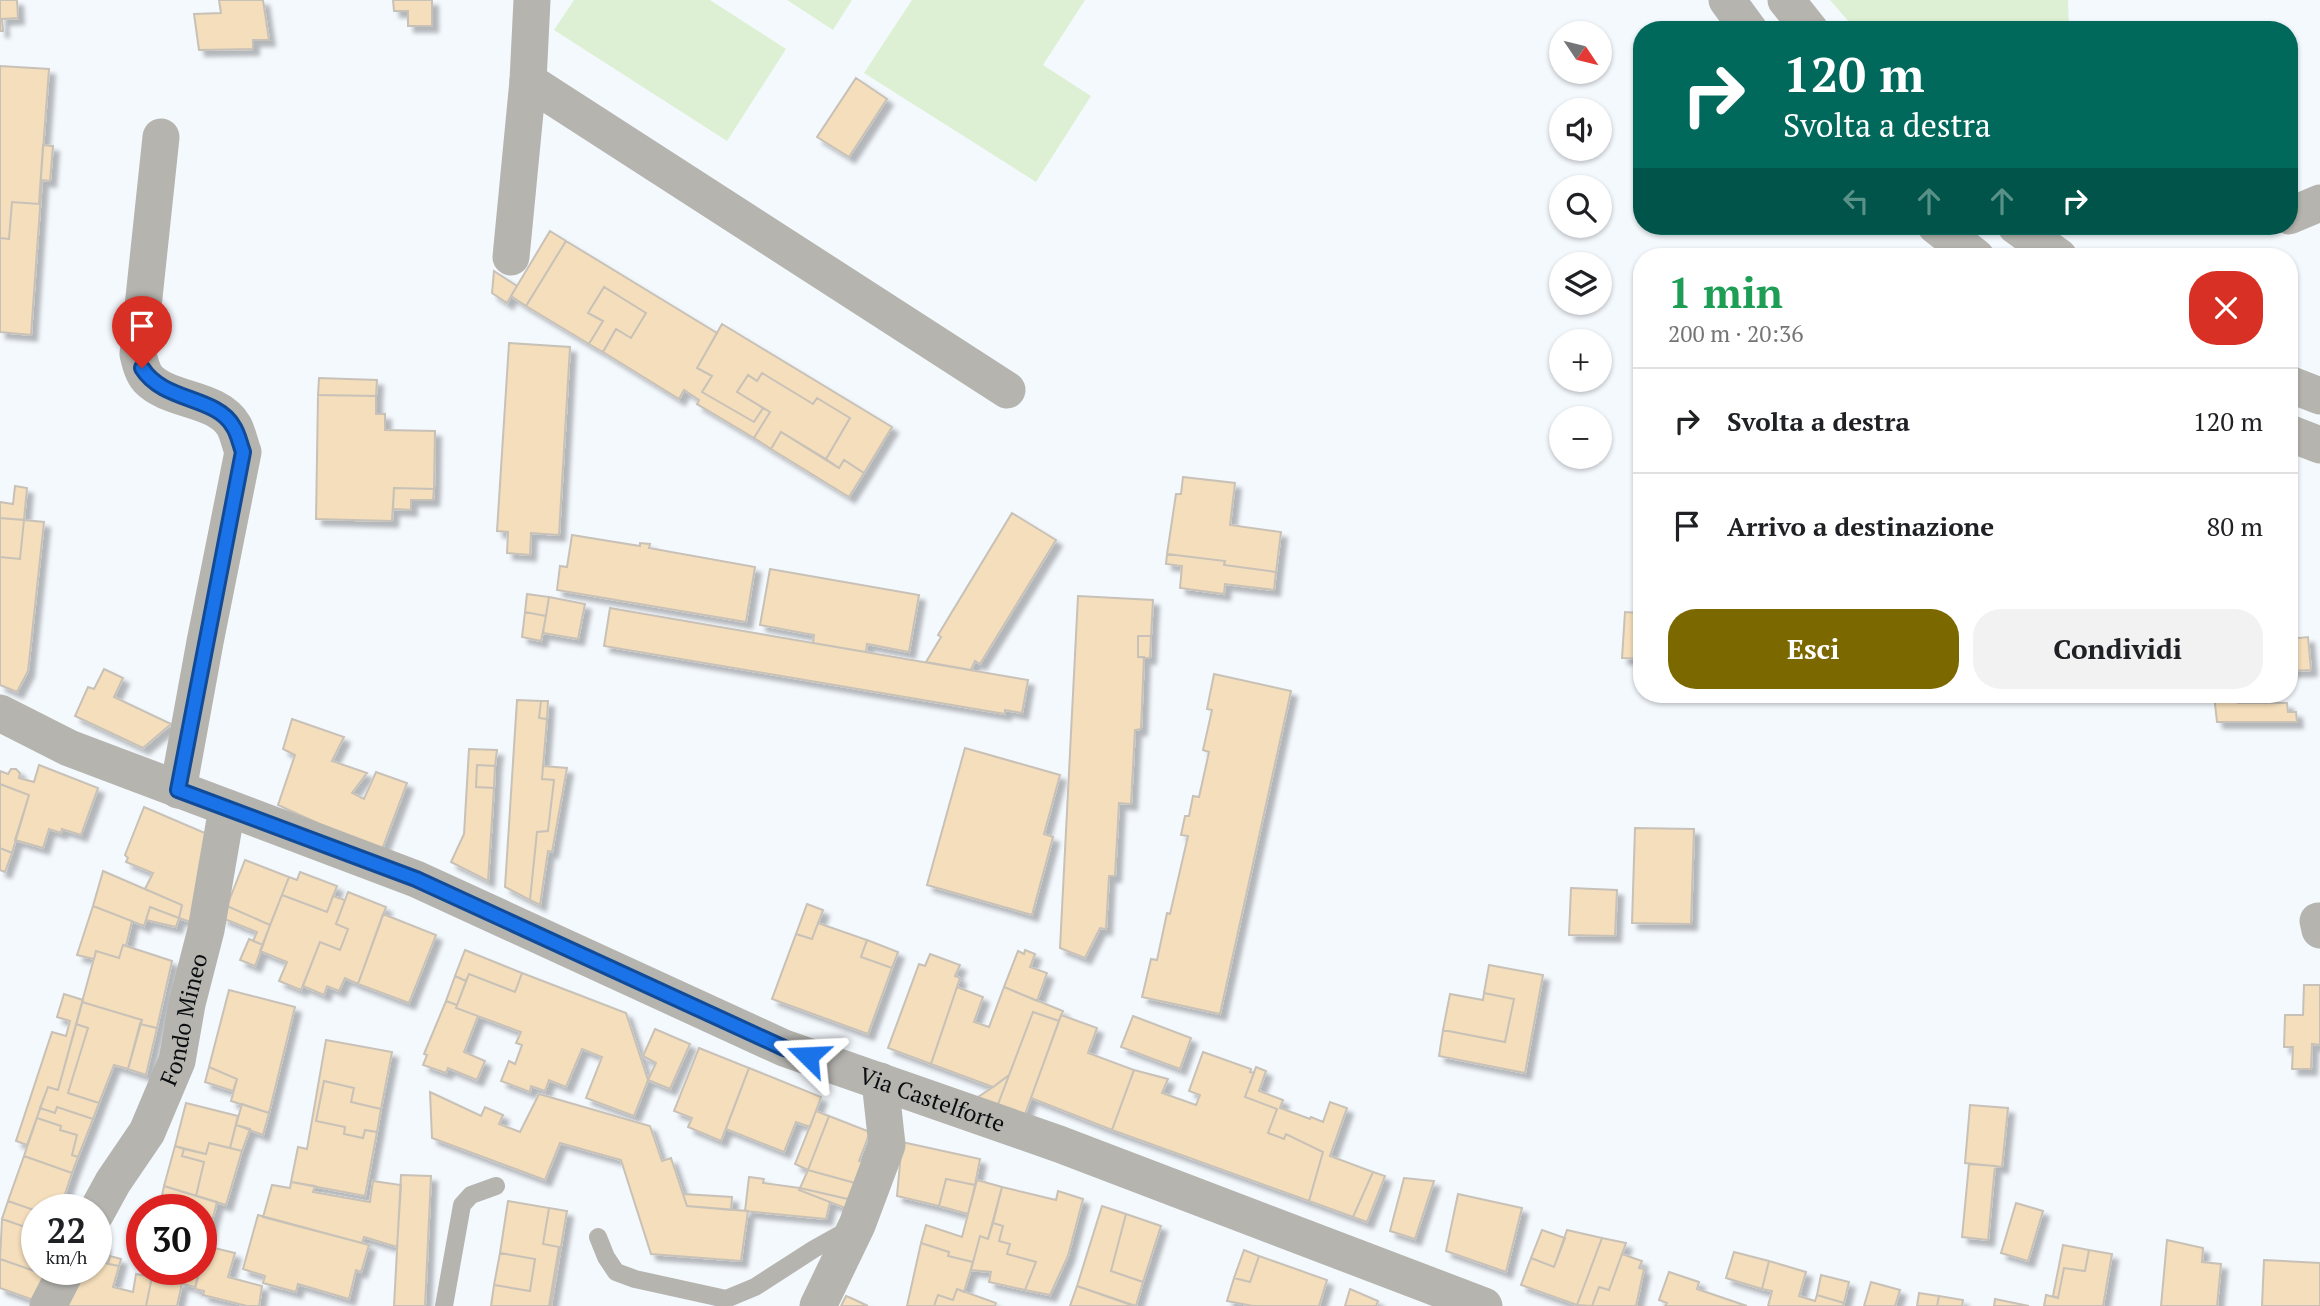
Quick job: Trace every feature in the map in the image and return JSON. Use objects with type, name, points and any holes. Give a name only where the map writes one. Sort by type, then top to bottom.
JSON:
[{"type":"street","points":[[511,257],[528,81],[532,0]]},
{"type":"street","points":[[1727,0],[1742,21]]},
{"type":"street","points":[[1786,0],[1804,21]]},
{"type":"street","points":[[528,81],[1007,390]]},
{"type":"street","points":[[162,137],[138,354],[149,379],[161,388],[223,415],[233,425],[243,452],[178,790]]},
{"type":"street","points":[[2298,212],[2320,202]]},
{"type":"street","points":[[1948,235],[1964,248]]},
{"type":"street","points":[[2028,235],[2047,248]]},
{"type":"street","points":[[2298,387],[2320,396]]},
{"type":"street","points":[[2298,436],[2320,445]]},
{"type":"street","name":"Via Castelforte","points":[[0,713],[69,748],[416,879],[784,1048],[1059,1144],[1484,1306]]},
{"type":"street","name":"Fondo Mineo","points":[[106,1194],[147,1132],[177,1061],[187,1004],[206,930],[227,808]]},
{"type":"street","points":[[818,1306],[857,1225],[887,1145],[880,1082]]},
{"type":"street","points":[[48,1306],[58,1285]]},
{"type":"lane","points":[[444,1306],[462,1205],[471,1195],[496,1186]]},
{"type":"lane","points":[[598,1237],[616,1272],[725,1303],[857,1225]]},
{"type":"green space","points":[[574,0],[710,0],[786,49],[727,141],[554,30]]},
{"type":"green space","points":[[787,0],[852,0],[833,30]]},
{"type":"green space","points":[[912,0],[1085,0],[1043,65],[1091,96],[1036,182],[864,73]]},
{"type":"green space","points":[[1830,0],[2068,0],[2069,21],[1848,21]]},
{"type":"building","points":[[0,0],[17,0],[18,18],[2,19],[3,31],[0,31]]},
{"type":"building","points":[[219,0],[263,0],[269,40],[253,40],[253,49],[199,50],[194,14],[221,13]]},
{"type":"building","points":[[393,0],[432,0],[432,26],[408,26],[408,11],[394,11]]},
{"type":"building","points":[[0,66],[49,69],[39,204],[12,202],[9,239],[0,238]]},
{"type":"building","points":[[856,78],[887,99],[849,157],[817,137]]},
{"type":"building","points":[[43,145],[53,146],[50,181],[42,180],[31,335],[0,332],[0,238],[9,239],[12,202],[39,204]]},
{"type":"building","points":[[550,231],[566,241],[526,306],[511,296]]},
{"type":"building","points":[[566,241],[717,333],[697,368],[712,376],[702,392],[754,422],[763,408],[770,412],[754,438],[697,404],[699,400],[684,390],[679,399],[603,352],[616,329],[631,338],[646,313],[604,287],[588,313],[603,321],[589,344],[526,306]]},
{"type":"building","points":[[494,271],[517,286],[507,303],[492,293]]},
{"type":"building","points":[[604,287],[646,313],[631,338],[616,329],[603,352],[589,344],[603,321],[588,313]]},
{"type":"building","points":[[722,324],[892,427],[864,473],[844,460],[839,468],[826,459],[850,418],[817,398],[813,404],[762,373],[757,381],[748,375],[737,392],[763,408],[754,422],[702,392],[712,376],[697,368]]},
{"type":"building","points":[[509,343],[570,347],[559,535],[531,533],[530,555],[507,553],[508,532],[497,531]]},
{"type":"building","points":[[762,373],[813,404],[817,398],[850,418],[826,459],[781,432],[771,449],[754,438],[770,412],[737,392],[748,375],[757,381]]},
{"type":"building","points":[[319,378],[377,380],[376,396],[318,395]]},
{"type":"building","points":[[318,395],[376,396],[376,414],[385,414],[385,430],[435,431],[434,489],[394,488],[392,521],[316,519]]},
{"type":"building","points":[[781,432],[839,468],[844,460],[864,473],[849,497],[771,449]]},
{"type":"building","points":[[1183,477],[1235,483],[1230,525],[1281,532],[1276,572],[1224,565],[1225,561],[1167,554],[1176,494],[1181,494]]},
{"type":"building","points":[[15,486],[27,488],[24,520],[0,518],[0,502],[13,504]]},
{"type":"building","points":[[394,488],[434,489],[433,500],[411,500],[411,510],[393,509]]},
{"type":"building","points":[[1012,513],[1056,540],[980,664],[975,661],[971,670],[926,662],[941,637],[938,635]]},
{"type":"building","points":[[0,518],[24,520],[20,559],[0,557]]},
{"type":"building","points":[[24,520],[44,522],[28,671],[17,692],[0,685],[0,557],[20,559]]},
{"type":"building","points":[[572,535],[640,546],[640,543],[650,544],[649,548],[755,567],[746,622],[557,590],[560,566],[567,567]]},
{"type":"building","points":[[1167,554],[1225,561],[1224,565],[1276,572],[1274,590],[1225,584],[1224,594],[1180,588],[1182,566],[1166,564]]},
{"type":"building","points":[[770,569],[919,595],[909,652],[867,644],[866,652],[813,643],[814,635],[760,625]]},
{"type":"building","points":[[527,594],[549,597],[546,616],[525,612]]},
{"type":"building","points":[[1078,596],[1153,600],[1151,636],[1138,636],[1138,657],[1144,657],[1141,729],[1135,730],[1131,804],[1119,803],[1115,876],[1109,876],[1106,929],[1100,928],[1085,958],[1060,948]]},
{"type":"building","points":[[549,597],[585,604],[578,639],[543,633]]},
{"type":"building","points":[[610,608],[1028,680],[1022,713],[1005,710],[1005,714],[604,646]]},
{"type":"building","points":[[525,612],[546,616],[541,641],[522,637]]},
{"type":"building","points":[[1625,612],[1633,613],[1633,659],[1622,658]]},
{"type":"building","points":[[1138,636],[1151,636],[1150,658],[1138,657]]},
{"type":"building","points":[[2308,637],[2311,670],[2298,671],[2298,638]]},
{"type":"building","points":[[104,669],[123,678],[114,697],[171,724],[143,748],[75,716],[88,687],[94,689]]},
{"type":"building","points":[[1214,674],[1291,691],[1220,1014],[1142,997],[1151,959],[1157,960],[1167,913],[1170,914],[1188,836],[1181,835],[1185,816],[1189,816],[1193,796],[1199,797],[1209,752],[1203,750],[1212,710],[1207,709]]},
{"type":"building","points":[[517,700],[541,701],[539,718],[547,719],[542,779],[554,780],[548,831],[537,832],[530,900],[505,887]]},
{"type":"building","points":[[541,701],[548,701],[547,719],[539,718]]},
{"type":"building","points":[[2215,703],[2287,703],[2288,712],[2296,712],[2297,722],[2217,722]]},
{"type":"building","points":[[292,719],[344,737],[332,761],[367,773],[352,793],[364,799],[376,772],[407,783],[381,852],[278,805],[295,755],[283,749]]},
{"type":"building","points":[[965,748],[1060,775],[1044,834],[1053,837],[1032,915],[927,885]]},
{"type":"building","points":[[469,749],[497,750],[495,766],[477,765],[476,787],[494,788],[488,881],[451,862],[464,834]]},
{"type":"building","points":[[39,765],[98,788],[81,835],[62,829],[61,833],[49,829],[43,848],[15,840],[29,795],[0,784],[0,771],[8,774],[11,769],[20,773],[19,778],[34,782]]},
{"type":"building","points":[[477,765],[495,766],[494,788],[476,787]]},
{"type":"building","points":[[543,766],[567,768],[552,852],[548,851],[540,905],[530,900],[537,832],[548,831],[554,780],[542,779]]},
{"type":"building","points":[[0,784],[29,795],[12,853],[0,848]]},
{"type":"building","points":[[144,807],[212,836],[196,924],[179,918],[182,905],[145,889],[153,873],[126,862],[128,858],[125,855]]},
{"type":"building","points":[[1635,828],[1694,829],[1691,924],[1632,923]]},
{"type":"building","points":[[0,848],[12,853],[5,872],[0,870]]},
{"type":"building","points":[[245,860],[289,877],[270,925],[227,906]]},
{"type":"building","points":[[103,871],[182,905],[179,918],[150,907],[144,926],[93,906]]},
{"type":"building","points":[[300,872],[337,886],[327,912],[282,895],[289,877],[297,880]]},
{"type":"building","points":[[1571,888],[1617,890],[1615,936],[1569,935]]},
{"type":"building","points":[[348,892],[386,907],[358,984],[345,978],[339,991],[327,986],[324,995],[303,986],[320,942],[340,950],[348,929],[336,924]]},
{"type":"building","points":[[282,895],[327,912],[333,896],[345,900],[336,924],[348,929],[340,950],[320,942],[301,990],[279,981],[287,962],[260,951]]},
{"type":"building","points":[[807,904],[823,910],[812,939],[796,934]]},
{"type":"building","points":[[93,906],[132,921],[126,946],[123,945],[119,958],[96,951],[94,959],[77,955]]},
{"type":"building","points":[[227,906],[270,925],[263,945],[253,941],[257,932],[222,918]]},
{"type":"building","points":[[150,907],[179,918],[176,927],[146,920]]},
{"type":"building","points":[[383,914],[436,935],[409,1003],[358,984]]},
{"type":"building","points":[[818,923],[867,940],[861,957],[892,968],[868,1034],[772,999],[796,934],[812,939]]},
{"type":"building","points":[[249,939],[263,945],[255,966],[240,960]]},
{"type":"building","points":[[867,940],[898,952],[892,968],[861,957]]},
{"type":"building","points":[[123,945],[172,961],[157,1028],[140,1024],[142,1020],[82,1002],[96,951],[119,958]]},
{"type":"building","points":[[465,950],[522,973],[515,992],[469,974],[466,981],[455,976]]},
{"type":"building","points":[[1025,950],[1035,954],[1030,967],[1047,973],[1037,1001],[1004,987],[1018,951],[1024,954]]},
{"type":"building","points":[[930,954],[960,965],[955,976],[960,978],[931,1064],[888,1048],[919,964],[925,966]]},
{"type":"building","points":[[1489,965],[1543,975],[1525,1073],[1439,1056],[1443,1030],[1505,1042],[1514,999],[1484,993]]},
{"type":"building","points":[[522,973],[626,1013],[648,1080],[634,1116],[586,1098],[602,1057],[582,1049],[566,1087],[549,1080],[545,1091],[531,1086],[530,1092],[501,1081],[509,1061],[515,1064],[522,1045],[516,1043],[521,1032],[456,1008],[469,974],[515,992]]},
{"type":"building","points":[[455,976],[466,981],[457,1005],[446,1001]]},
{"type":"building","points":[[2304,985],[2320,985],[2320,1045],[2312,1044],[2311,1069],[2292,1069],[2293,1047],[2284,1047],[2285,1015],[2303,1015]]},
{"type":"building","points":[[957,987],[983,997],[974,1022],[989,1027],[1004,987],[1063,1011],[1059,1021],[1033,1012],[1009,1075],[993,1087],[931,1064]]},
{"type":"building","points":[[229,990],[295,1007],[269,1113],[231,1101],[237,1079],[209,1067]]},
{"type":"building","points":[[1484,993],[1514,999],[1505,1042],[1443,1030],[1450,994],[1483,1000]]},
{"type":"building","points":[[64,994],[83,1000],[58,1090],[48,1087],[27,1145],[16,1141],[52,1032],[66,1036],[70,1021],[57,1017]]},
{"type":"building","points":[[446,1001],[478,1016],[464,1052],[485,1061],[477,1080],[448,1068],[446,1073],[423,1065],[427,1055],[424,1054]]},
{"type":"building","points":[[82,1002],[142,1020],[128,1069],[114,1065],[99,1103],[68,1093],[88,1028],[76,1024]]},
{"type":"building","points":[[1033,1012],[1059,1021],[1024,1117],[997,1107]]},
{"type":"building","points":[[1061,1015],[1097,1028],[1088,1053],[1134,1070],[1112,1130],[1031,1098]]},
{"type":"building","points":[[1133,1016],[1191,1038],[1180,1069],[1121,1047]]},
{"type":"building","points":[[76,1024],[88,1028],[68,1093],[99,1103],[93,1119],[57,1107],[55,1113],[40,1108],[48,1087],[58,1090]]},
{"type":"building","points":[[140,1024],[157,1028],[146,1075],[128,1069]]},
{"type":"building","points":[[655,1029],[690,1044],[670,1089],[648,1080],[656,1063],[643,1056]]},
{"type":"building","points":[[326,1040],[392,1052],[381,1109],[351,1102],[354,1088],[324,1081],[316,1121],[345,1127],[344,1134],[363,1138],[365,1130],[377,1132],[365,1196],[291,1182],[298,1147],[307,1149]]},
{"type":"building","points":[[699,1048],[749,1068],[721,1141],[688,1127],[692,1118],[674,1111]]},
{"type":"building","points":[[1203,1052],[1251,1069],[1250,1072],[1254,1073],[1245,1097],[1277,1109],[1268,1133],[1284,1139],[1286,1134],[1323,1152],[1309,1201],[1112,1130],[1134,1070],[1168,1079],[1162,1093],[1196,1105],[1200,1095],[1189,1091]]},
{"type":"building","points":[[209,1067],[237,1079],[233,1091],[205,1082]]},
{"type":"building","points":[[1256,1067],[1266,1071],[1259,1091],[1283,1100],[1280,1108],[1323,1122],[1330,1102],[1347,1108],[1330,1156],[1373,1172],[1353,1217],[1309,1201],[1323,1152],[1286,1134],[1284,1139],[1268,1133],[1277,1109],[1245,1097]]},
{"type":"building","points":[[749,1068],[821,1097],[810,1127],[796,1122],[784,1152],[726,1129]]},
{"type":"building","points":[[1009,1075],[997,1107],[975,1099],[993,1087]]},
{"type":"building","points":[[324,1081],[354,1088],[351,1102],[381,1109],[377,1132],[365,1130],[363,1138],[344,1134],[345,1127],[316,1121]]},
{"type":"building","points":[[430,1092],[481,1116],[485,1107],[503,1115],[499,1124],[520,1132],[539,1094],[650,1126],[662,1161],[671,1158],[687,1206],[748,1211],[741,1261],[651,1254],[621,1160],[560,1143],[545,1180],[432,1138]]},
{"type":"building","points":[[186,1103],[238,1116],[230,1148],[209,1143],[206,1154],[175,1146]]},
{"type":"building","points":[[242,1104],[269,1113],[263,1135],[236,1125]]},
{"type":"building","points":[[1970,1105],[2008,1108],[2002,1167],[1965,1163]]},
{"type":"building","points":[[57,1107],[93,1119],[78,1157],[72,1155],[77,1135],[37,1118],[40,1108],[55,1113]]},
{"type":"building","points":[[816,1111],[829,1116],[808,1170],[795,1164]]},
{"type":"building","points":[[829,1116],[870,1132],[859,1161],[863,1162],[855,1183],[808,1170]]},
{"type":"building","points":[[37,1118],[77,1135],[72,1155],[78,1157],[72,1173],[24,1156]]},
{"type":"building","points":[[236,1125],[250,1129],[242,1151],[230,1148]]},
{"type":"building","points":[[902,1142],[980,1159],[975,1185],[946,1179],[939,1206],[897,1196]]},
{"type":"building","points":[[209,1143],[242,1151],[226,1205],[217,1202],[217,1194],[196,1194],[204,1162],[182,1156],[184,1149],[206,1154]]},
{"type":"building","points":[[175,1146],[184,1149],[182,1156],[204,1162],[196,1194],[164,1186]]},
{"type":"building","points":[[24,1156],[72,1173],[65,1194],[21,1194],[21,1206],[8,1201]]},
{"type":"building","points":[[1969,1164],[1995,1166],[1988,1240],[1962,1237]]},
{"type":"building","points":[[808,1170],[855,1183],[848,1199],[800,1188]]},
{"type":"building","points":[[1373,1172],[1385,1176],[1367,1222],[1353,1217]]},
{"type":"building","points":[[401,1175],[431,1176],[425,1306],[394,1306]]},
{"type":"building","points":[[749,1177],[764,1179],[763,1183],[800,1188],[799,1190],[830,1202],[826,1219],[745,1211]]},
{"type":"building","points":[[1404,1178],[1434,1181],[1415,1239],[1390,1231]]},
{"type":"building","points":[[946,1179],[975,1185],[968,1214],[939,1206]]},
{"type":"building","points":[[977,1180],[1002,1187],[988,1239],[980,1236],[973,1262],[948,1256],[949,1252],[921,1243],[926,1225],[962,1237]]},
{"type":"building","points":[[373,1181],[401,1185],[397,1247],[364,1237],[362,1243],[263,1217],[272,1185],[290,1188],[291,1182],[315,1186],[313,1192],[370,1202]]},
{"type":"building","points":[[164,1186],[190,1194],[162,1194]]},
{"type":"building","points":[[1002,1187],[1056,1200],[1058,1191],[1083,1199],[1068,1256],[1050,1295],[1025,1290],[1036,1262],[1007,1254],[1010,1244],[999,1241],[1003,1226],[993,1223]]},
{"type":"building","points":[[800,1188],[848,1199],[845,1208],[799,1190]]},
{"type":"building","points":[[683,1194],[732,1197],[731,1210],[687,1206]]},
{"type":"building","points":[[1458,1194],[1522,1208],[1506,1272],[1446,1251]]},
{"type":"building","points":[[8,1201],[21,1206],[21,1226],[2,1219]]},
{"type":"building","points":[[508,1201],[549,1208],[543,1244],[559,1247],[549,1306],[491,1306],[494,1285],[530,1291],[535,1259],[500,1253]]},
{"type":"building","points":[[2016,1203],[2043,1211],[2028,1261],[2001,1253]]},
{"type":"building","points":[[1102,1206],[1126,1214],[1111,1271],[1143,1282],[1136,1306],[1077,1286]]},
{"type":"building","points":[[549,1208],[567,1211],[551,1306],[559,1247],[543,1244]]},
{"type":"building","points":[[1126,1214],[1161,1226],[1143,1282],[1111,1271]]},
{"type":"building","points":[[258,1215],[369,1245],[361,1272],[356,1270],[349,1299],[298,1284],[296,1292],[263,1283],[265,1276],[243,1269]]},
{"type":"building","points":[[2,1219],[21,1226],[21,1266],[0,1259]]},
{"type":"building","points":[[993,1223],[1003,1226],[999,1241],[1010,1244],[1007,1254],[1036,1262],[1025,1290],[989,1282],[991,1272],[971,1270],[980,1236],[988,1239]]},
{"type":"building","points":[[1542,1230],[1565,1238],[1554,1267],[1531,1258]]},
{"type":"building","points":[[1567,1230],[1602,1238],[1577,1305],[1521,1285],[1531,1258],[1554,1267]]},
{"type":"building","points":[[1602,1238],[1626,1243],[1609,1290],[1599,1287],[1592,1306],[1577,1305]]},
{"type":"building","points":[[2167,1240],[2203,1248],[2202,1262],[2221,1264],[2217,1306],[2161,1306]]},
{"type":"building","points":[[921,1243],[949,1252],[948,1256],[973,1262],[964,1292],[957,1289],[953,1300],[938,1295],[934,1306],[907,1306]]},
{"type":"building","points":[[2063,1245],[2089,1250],[2085,1271],[2064,1268],[2058,1298],[2053,1296]]},
{"type":"building","points":[[217,1249],[235,1253],[228,1277],[262,1286],[259,1306],[247,1306],[203,1295],[204,1291],[195,1289],[196,1285],[217,1285]]},
{"type":"building","points":[[1244,1250],[1259,1256],[1250,1282],[1234,1278]]},
{"type":"building","points":[[2089,1250],[2112,1254],[2103,1306],[2044,1306],[2046,1295],[2058,1298],[2064,1268],[2085,1271]]},
{"type":"building","points":[[1734,1252],[1769,1261],[1762,1289],[1726,1278]]},
{"type":"building","points":[[500,1253],[535,1259],[530,1291],[494,1285]]},
{"type":"building","points":[[1622,1254],[1642,1261],[1639,1268],[1644,1269],[1636,1306],[1592,1306],[1599,1287],[1609,1290]]},
{"type":"building","points":[[1259,1256],[1327,1280],[1319,1306],[1253,1306],[1227,1301],[1234,1278],[1250,1282]]},
{"type":"building","points":[[112,1257],[121,1259],[119,1266],[112,1265]]},
{"type":"building","points":[[0,1259],[21,1266],[21,1285],[42,1285],[36,1301],[0,1288]]},
{"type":"building","points":[[2264,1260],[2320,1263],[2320,1306],[2262,1306]]},
{"type":"building","points":[[1769,1261],[1806,1272],[1799,1296],[1815,1301],[1817,1295],[1844,1303],[1843,1306],[1768,1306],[1772,1291],[1762,1289]]},
{"type":"building","points":[[112,1265],[119,1266],[113,1287],[133,1292],[134,1285],[150,1285],[146,1306],[57,1306],[66,1285],[112,1285]]},
{"type":"building","points":[[1669,1272],[1699,1282],[1697,1289],[1747,1306],[1665,1306],[1667,1303],[1659,1300]]},
{"type":"building","points":[[1821,1275],[1849,1282],[1844,1303],[1817,1295]]},
{"type":"building","points":[[1871,1282],[1900,1290],[1895,1306],[1864,1306]]},
{"type":"building","points":[[150,1285],[182,1285],[177,1306],[146,1306]]},
{"type":"building","points":[[1077,1286],[1134,1306],[1070,1306]]},
{"type":"building","points":[[957,1289],[996,1303],[995,1306],[934,1306],[938,1295],[953,1300]]},
{"type":"building","points":[[1350,1289],[1378,1301],[1376,1306],[1345,1306]]},
{"type":"building","points":[[1919,1293],[1939,1296],[1937,1306],[1917,1306]]},
{"type":"building","points":[[846,1296],[851,1298],[868,1306],[841,1306]]},
{"type":"building","points":[[1939,1296],[1963,1300],[1962,1306],[1937,1306]]},
{"type":"building","points":[[1995,1299],[2029,1306],[1994,1306]]},
{"type":"route","points":[[142,368],[149,379],[161,388],[223,415],[233,425],[243,452],[178,790],[416,879],[784,1048],[808,1056]]}]
